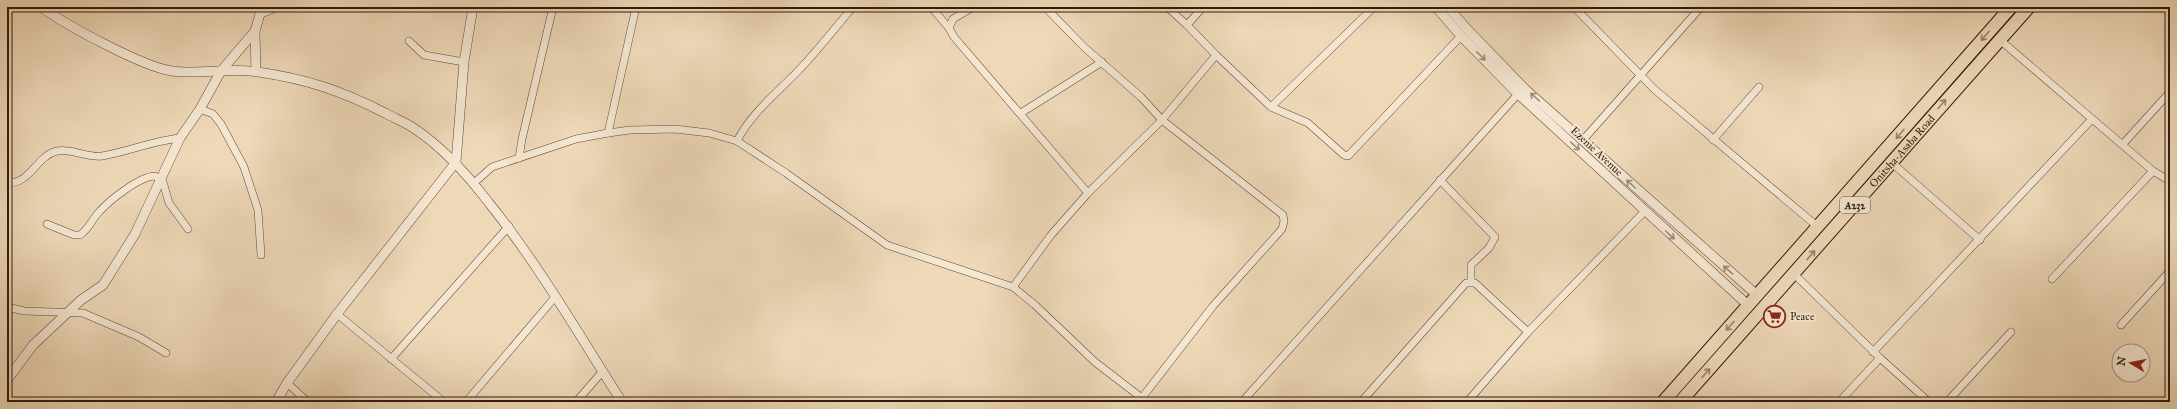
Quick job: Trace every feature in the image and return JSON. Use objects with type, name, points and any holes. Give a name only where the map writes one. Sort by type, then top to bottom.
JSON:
[{"type":"highway","name":"A232","points":[[1663,402],[1758,296],[2011,7]]},
{"type":"highway","name":"Onitsha-Asaba Road","points":[[1680,402],[2029,7]]},
{"type":"street","points":[[41,7],[101,41],[148,63],[170,71],[195,73],[256,71],[311,83],[351,95],[412,127],[456,162],[508,226],[556,296],[622,402]]},
{"type":"street","points":[[256,71],[255,31],[262,11],[278,7]]},
{"type":"street","points":[[276,402],[287,383],[336,314],[456,162],[464,62],[473,7]]},
{"type":"street","points":[[519,158],[522,139],[553,7]]},
{"type":"street","points":[[608,133],[636,7]]},
{"type":"street","points":[[737,141],[744,128],[758,110],[799,70],[853,7]]},
{"type":"street","points":[[931,7],[949,28],[954,37],[1088,193]]},
{"type":"street","points":[[949,28],[953,19],[973,7]]},
{"type":"street","points":[[474,183],[492,167],[576,139],[608,133],[630,130],[675,129],[709,133],[737,141],[786,173],[887,245],[1013,288],[1035,305],[1095,362],[1144,400],[1213,306],[1282,229],[1284,221],[1283,215],[1162,120],[1141,97],[1045,7]]},
{"type":"street","points":[[1167,7],[1271,107],[1308,122],[1344,155],[1350,156],[1461,36]]},
{"type":"street","points":[[1187,25],[1203,7]]},
{"type":"street","points":[[1271,107],[1374,7]]},
{"type":"street","name":"Ezenie Avenue","points":[[1436,7],[1461,36],[1518,94],[1644,212],[1748,306]]},
{"type":"street","name":"Ezenie Avenue","points":[[1448,7],[1466,28],[1525,89],[1758,296]]},
{"type":"street","points":[[1574,7],[1654,89],[1818,227]]},
{"type":"street","points":[[1583,140],[1701,7]]},
{"type":"street","points":[[7,380],[33,345],[68,312],[103,284],[135,234],[180,138],[200,109],[221,71],[255,31]]},
{"type":"street","points":[[2000,40],[2153,171],[2170,181]]},
{"type":"street","points":[[409,41],[424,55],[464,62]]},
{"type":"street","points":[[1013,288],[1050,235],[1088,193],[1162,120],[1216,55]]},
{"type":"street","points":[[1021,114],[1102,62]]},
{"type":"street","points":[[1713,140],[1759,87]]},
{"type":"street","points":[[2123,144],[2170,92]]},
{"type":"street","points":[[1242,402],[1518,94]]},
{"type":"street","points":[[200,109],[212,114],[221,124],[244,167],[258,210],[261,255]]},
{"type":"street","points":[[1873,352],[1980,240],[2092,119]]},
{"type":"street","points":[[7,183],[23,180],[44,157],[57,151],[91,156],[102,156],[161,140],[180,138]]},
{"type":"street","points":[[1892,162],[1980,240]]},
{"type":"street","points":[[2052,279],[2153,171]]},
{"type":"street","points":[[47,224],[80,236],[100,211],[125,190],[151,176],[160,178],[163,182],[169,203],[188,229]]},
{"type":"street","points":[[1440,180],[1495,237],[1489,248],[1471,265],[1471,282]]},
{"type":"street","points":[[1467,402],[1528,332],[1644,212]]},
{"type":"street","points":[[391,359],[508,226]]},
{"type":"street","points":[[2121,325],[2170,271]]},
{"type":"street","points":[[1794,274],[1873,352],[1929,402]]},
{"type":"street","points":[[1361,402],[1463,286],[1471,282],[1475,283],[1528,332]]},
{"type":"street","points":[[466,402],[556,296]]},
{"type":"street","points":[[7,307],[24,311],[83,313],[123,330],[166,353]]},
{"type":"street","points":[[336,314],[444,402]]},
{"type":"street","points":[[1947,402],[2010,332]]},
{"type":"street","points":[[1839,402],[1880,358]]},
{"type":"street","points":[[576,402],[602,371]]},
{"type":"street","points":[[287,383],[308,402]]},
{"type":"place","name":"Peace","points":[[1774,316]]}]
